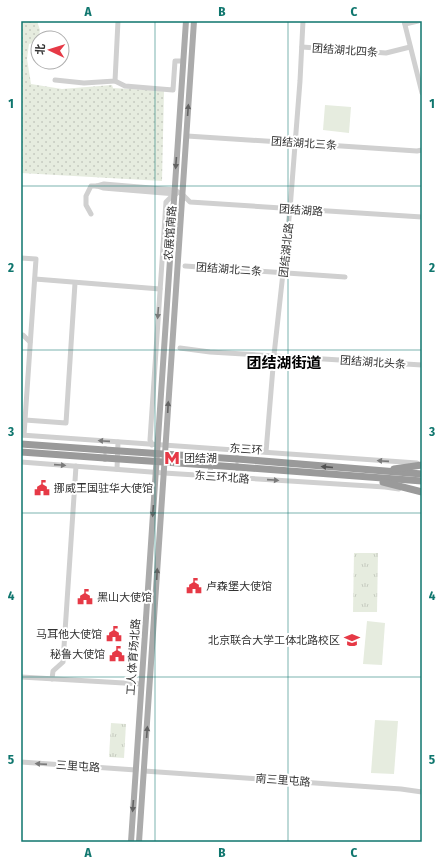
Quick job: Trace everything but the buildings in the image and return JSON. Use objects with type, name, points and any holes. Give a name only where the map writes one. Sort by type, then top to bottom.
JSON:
[{"type":"highway","name":"东三环","points":[[21,444],[237,467],[422,482]]},
{"type":"highway","name":"东三环","points":[[21,452],[237,459],[422,474]]},
{"type":"highway","points":[[380,471],[422,465]]},
{"type":"highway","points":[[365,477],[422,492]]},
{"type":"main road","name":"农展馆南路","points":[[155,445],[186,21]]},
{"type":"main road","name":"农展馆南路","points":[[164,473],[194,21]]},
{"type":"main road","name":"工人体育场北路","points":[[131,842],[155,472],[155,445]]},
{"type":"main road","name":"工人体育场北路","points":[[139,842],[164,473]]},
{"type":"street","points":[[115,81],[118,21]]},
{"type":"street","name":"团结湖北路","points":[[266,452],[274,355],[290,209],[303,21]]},
{"type":"street","points":[[418,21],[404,23],[422,93]]},
{"type":"street","name":"团结湖北四条","points":[[302,47],[386,53],[410,47]]},
{"type":"street","points":[[55,80],[84,83],[115,81],[125,86],[173,90],[175,62],[183,61]]},
{"type":"street","name":"团结湖北三条","points":[[187,136],[417,151],[422,150]]},
{"type":"street","points":[[91,214],[86,205],[86,196],[91,186],[104,184],[174,192]]},
{"type":"street","name":"团结湖路","points":[[174,192],[183,195],[190,202],[422,218]]},
{"type":"street","name":"农展馆南路","points":[[155,445],[150,440],[166,202],[174,192]]},
{"type":"street","points":[[21,258],[36,259],[25,420],[22,435],[266,452],[422,465]]},
{"type":"street","name":"团结湖北二条","points":[[185,266],[345,277]]},
{"type":"street","points":[[34,279],[160,289]]},
{"type":"street","points":[[25,420],[66,423],[75,283]]},
{"type":"street","points":[[21,335],[23,335],[30,342]]},
{"type":"street","name":"团结湖北头条","points":[[180,348],[210,352],[422,365]]},
{"type":"street","points":[[116,469],[118,442]]},
{"type":"street","points":[[210,476],[212,449]]},
{"type":"street","name":"东三环北路","points":[[21,462],[385,487],[422,492]]},
{"type":"street","points":[[52,680],[53,671],[63,662],[76,466]]},
{"type":"street","points":[[21,677],[141,684]]},
{"type":"street","name":"三里屯路","points":[[21,762],[136,770]]},
{"type":"street","name":"南三里屯路","points":[[144,771],[386,788],[422,792]]},
{"type":"green space","points":[[21,21],[37,21],[40,30],[30,30],[30,44],[27,59],[31,84],[62,89],[112,85],[113,88],[164,91],[162,181],[21,173]]},
{"type":"green space","points":[[325,105],[351,107],[349,133],[323,130]]},
{"type":"green space","points":[[354,553],[378,553],[377,612],[353,612]]},
{"type":"green space","points":[[367,621],[385,623],[382,665],[363,664]]},
{"type":"green space","points":[[375,720],[398,721],[394,774],[371,773]]},
{"type":"green space","points":[[111,723],[126,724],[124,758],[109,757]]},
{"type":"place","name":"团结湖","points":[[172,458]]},
{"type":"place","name":"挪威王国驻华大使馆","points":[[42,488]]},
{"type":"place","name":"卢森堡大使馆","points":[[194,586]]},
{"type":"place","name":"黑山大使馆","points":[[85,597]]},
{"type":"place","name":"马耳他大使馆","points":[[114,634]]},
{"type":"place","name":"北京联合大学工体北路校区","points":[[352,640]]},
{"type":"place","name":"秘鲁大使馆","points":[[117,654]]},
{"type":"district","name":"团结湖街道","points":[[284,363]]}]
